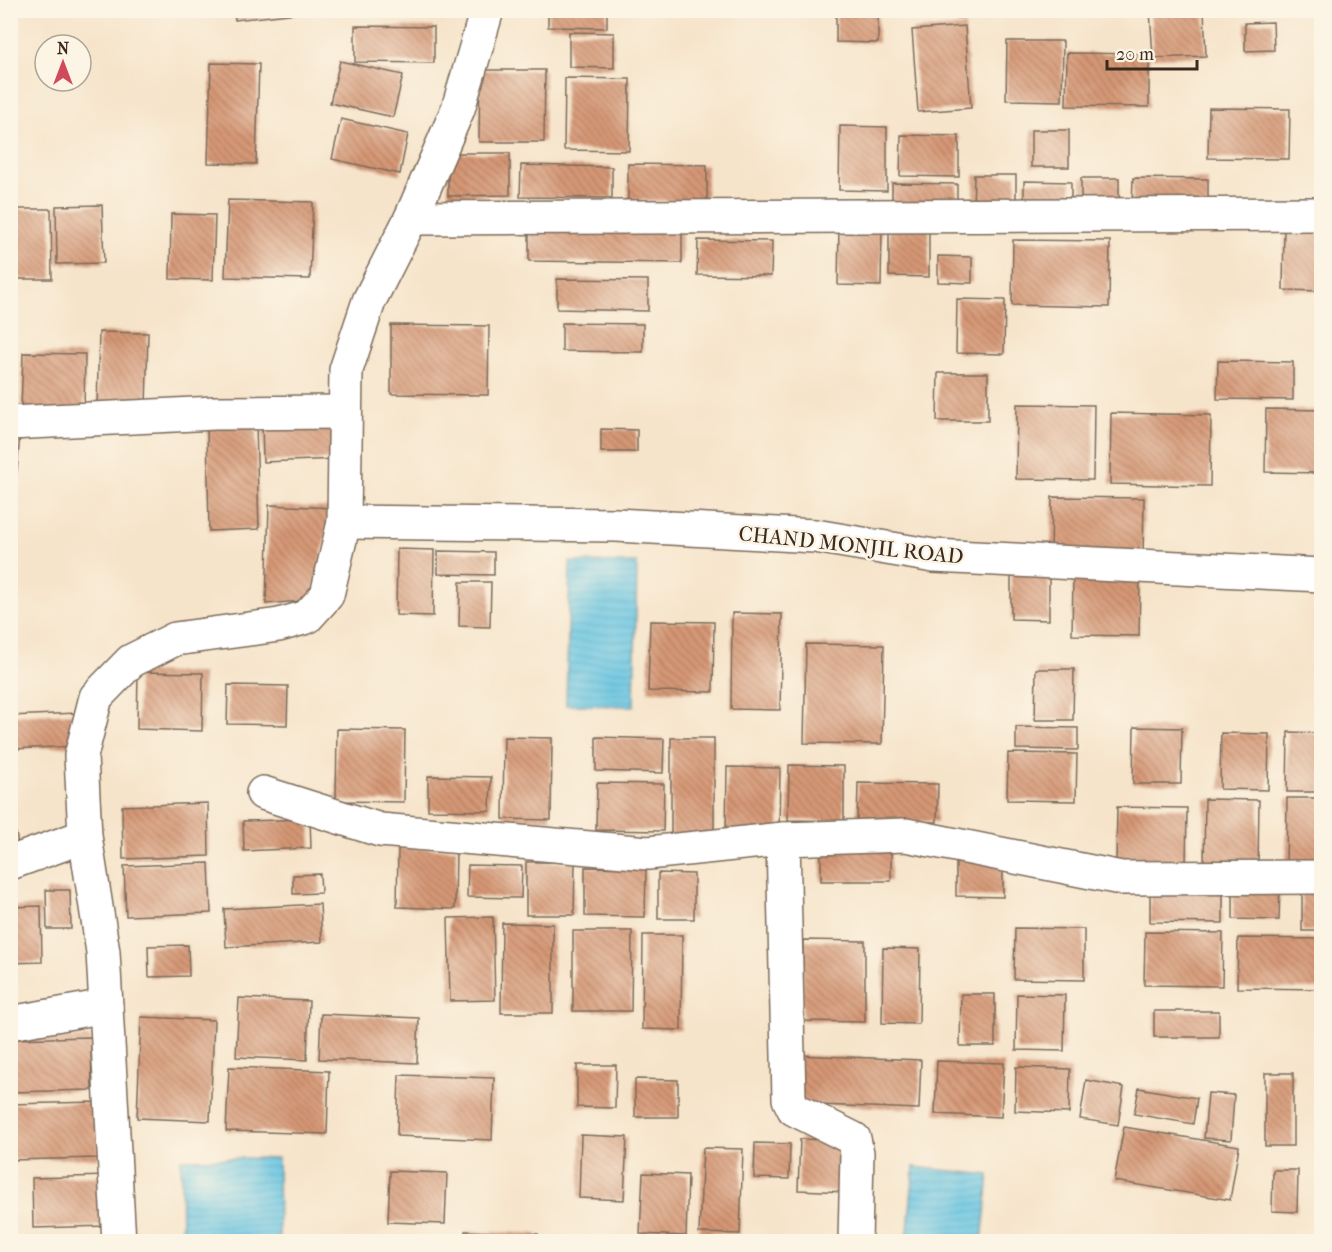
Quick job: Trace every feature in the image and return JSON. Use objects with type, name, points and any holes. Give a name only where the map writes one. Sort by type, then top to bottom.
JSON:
[{"type":"street","points":[[119,1242],[103,952],[85,836],[81,756],[96,697],[131,661],[175,639],[279,625],[307,616],[327,595],[344,522],[346,370],[369,302],[411,218],[458,109],[487,10]]},
{"type":"street","points":[[411,218],[1322,214]]},
{"type":"street","points":[[10,423],[215,413],[345,412]]},
{"type":"street","name":"CHAND MONJIL ROAD","points":[[344,522],[616,525],[815,536],[934,556],[1322,575]]},
{"type":"street","points":[[263,793],[380,830],[648,853],[783,839],[906,835],[1121,878],[1322,877]]},
{"type":"street","points":[[10,863],[85,836]]},
{"type":"street","points":[[783,839],[789,1099],[794,1109],[854,1139],[857,1153],[855,1242]]},
{"type":"street","points":[[10,1023],[106,1006]]},
{"type":"water","points":[[570,562],[637,563],[634,706],[566,705]]},
{"type":"water","points":[[278,1158],[279,1241],[182,1241],[181,1159]]},
{"type":"water","points":[[914,1167],[989,1175],[982,1241],[907,1241]]},
{"type":"building","points":[[234,10],[306,10],[306,12],[235,20]]},
{"type":"building","points":[[548,10],[607,10],[607,28],[548,27]]},
{"type":"building","points":[[910,10],[962,10],[962,18],[909,17]]},
{"type":"building","points":[[1150,10],[1204,10],[1206,56],[1153,58]]},
{"type":"building","points":[[836,13],[878,13],[878,43],[836,42]]},
{"type":"building","points":[[1273,22],[1274,50],[1245,51],[1245,23]]},
{"type":"building","points":[[355,26],[434,27],[434,63],[355,62]]},
{"type":"building","points":[[965,26],[971,108],[918,112],[912,30]]},
{"type":"building","points":[[569,32],[614,33],[614,68],[569,67]]},
{"type":"building","points":[[1007,41],[1063,41],[1062,101],[1006,100]]},
{"type":"building","points":[[1067,53],[1149,54],[1149,107],[1066,106]]},
{"type":"building","points":[[340,61],[403,75],[393,117],[330,103]]},
{"type":"building","points":[[211,63],[259,64],[256,164],[208,163]]},
{"type":"building","points":[[480,70],[545,70],[544,142],[479,142]]},
{"type":"building","points":[[565,78],[630,79],[629,151],[564,150]]},
{"type":"building","points":[[1209,108],[1290,109],[1289,159],[1208,158]]},
{"type":"building","points":[[341,119],[408,134],[400,174],[332,159]]},
{"type":"building","points":[[840,126],[887,127],[887,191],[839,190]]},
{"type":"building","points":[[1031,130],[1069,130],[1069,167],[1031,167]]},
{"type":"building","points":[[901,135],[959,136],[959,177],[900,176]]},
{"type":"building","points":[[448,153],[510,153],[510,195],[448,196]]},
{"type":"building","points":[[628,164],[707,165],[707,201],[628,200]]},
{"type":"building","points":[[521,165],[612,167],[612,198],[520,197]]},
{"type":"building","points":[[974,175],[1016,175],[1016,210],[973,210]]},
{"type":"building","points":[[1081,178],[1119,178],[1119,200],[1081,199]]},
{"type":"building","points":[[1133,178],[1208,179],[1208,206],[1132,205]]},
{"type":"building","points":[[1024,181],[1071,182],[1071,206],[1024,206]]},
{"type":"building","points":[[892,183],[957,184],[957,206],[892,205]]},
{"type":"building","points":[[228,200],[313,202],[310,279],[225,277]]},
{"type":"building","points":[[102,205],[104,263],[57,264],[56,206]]},
{"type":"building","points":[[10,209],[51,209],[52,279],[10,279]]},
{"type":"building","points":[[171,214],[215,215],[213,280],[170,279]]},
{"type":"building","points":[[889,223],[929,224],[929,277],[889,276]]},
{"type":"building","points":[[529,226],[682,228],[682,263],[529,261]]},
{"type":"building","points":[[839,227],[882,227],[881,286],[838,285]]},
{"type":"building","points":[[1284,227],[1322,227],[1322,291],[1283,290]]},
{"type":"building","points":[[698,240],[772,241],[771,276],[697,275]]},
{"type":"building","points":[[1013,240],[1110,241],[1109,307],[1012,305]]},
{"type":"building","points":[[938,256],[972,257],[972,283],[938,282]]},
{"type":"building","points":[[557,279],[648,280],[648,311],[557,309]]},
{"type":"building","points":[[957,299],[1005,300],[1004,354],[956,353]]},
{"type":"building","points":[[562,323],[643,324],[643,352],[562,351]]},
{"type":"building","points":[[391,325],[489,326],[488,395],[391,394]]},
{"type":"building","points":[[99,332],[148,333],[146,407],[97,406]]},
{"type":"building","points":[[23,353],[85,354],[84,413],[21,411]]},
{"type":"building","points":[[1218,361],[1293,362],[1293,400],[1217,399]]},
{"type":"building","points":[[938,373],[988,373],[988,421],[937,421]]},
{"type":"building","points":[[1017,404],[1094,405],[1093,480],[1016,479]]},
{"type":"building","points":[[1266,409],[1322,410],[1322,473],[1265,472]]},
{"type":"building","points":[[1111,413],[1211,415],[1210,486],[1110,484]]},
{"type":"building","points":[[337,418],[338,459],[263,462],[262,421]]},
{"type":"building","points":[[256,425],[259,529],[209,531],[207,426]]},
{"type":"building","points":[[601,429],[637,430],[637,452],[601,452]]},
{"type":"building","points":[[10,433],[20,434],[17,472],[10,471]]},
{"type":"building","points":[[1052,497],[1144,498],[1143,556],[1051,554]]},
{"type":"building","points":[[269,505],[332,508],[312,600],[266,604]]},
{"type":"building","points":[[397,549],[434,550],[433,616],[396,615]]},
{"type":"building","points":[[438,551],[494,552],[494,575],[438,574]]},
{"type":"building","points":[[1011,567],[1049,568],[1049,620],[1011,619]]},
{"type":"building","points":[[1073,577],[1140,578],[1139,636],[1072,635]]},
{"type":"building","points":[[460,582],[491,582],[490,627],[459,626]]},
{"type":"building","points":[[732,613],[782,614],[780,710],[731,709]]},
{"type":"building","points":[[650,621],[714,622],[713,692],[648,691]]},
{"type":"building","points":[[806,644],[884,645],[882,744],[804,743]]},
{"type":"building","points":[[1036,669],[1074,669],[1073,720],[1035,720]]},
{"type":"building","points":[[138,672],[203,673],[202,731],[137,729]]},
{"type":"building","points":[[228,685],[288,686],[287,725],[227,724]]},
{"type":"building","points":[[77,713],[79,746],[11,749],[10,716]]},
{"type":"building","points":[[1016,727],[1078,728],[1078,750],[1016,749]]},
{"type":"building","points":[[1134,727],[1182,728],[1181,784],[1133,784]]},
{"type":"building","points":[[337,729],[405,730],[404,802],[336,801]]},
{"type":"building","points":[[1288,732],[1322,733],[1322,792],[1287,792]]},
{"type":"building","points":[[1221,733],[1269,734],[1268,790],[1220,789]]},
{"type":"building","points":[[504,737],[552,738],[551,820],[503,819]]},
{"type":"building","points":[[596,737],[664,739],[663,773],[596,771]]},
{"type":"building","points":[[671,738],[714,738],[714,839],[671,839]]},
{"type":"building","points":[[1008,753],[1077,754],[1076,801],[1007,800]]},
{"type":"building","points":[[789,765],[844,766],[844,821],[788,820]]},
{"type":"building","points":[[727,767],[780,768],[779,832],[726,831]]},
{"type":"building","points":[[428,776],[491,777],[490,811],[428,810]]},
{"type":"building","points":[[597,783],[664,784],[663,831],[596,830]]},
{"type":"building","points":[[858,783],[938,784],[937,822],[857,821]]},
{"type":"building","points":[[1287,798],[1322,798],[1322,870],[1286,869]]},
{"type":"building","points":[[1205,799],[1259,800],[1258,867],[1204,866]]},
{"type":"building","points":[[208,803],[209,856],[123,859],[122,806]]},
{"type":"building","points":[[10,805],[19,848],[10,849]]},
{"type":"building","points":[[1117,807],[1187,808],[1186,866],[1116,864]]},
{"type":"building","points":[[310,819],[311,848],[244,851],[243,821]]},
{"type":"building","points":[[821,841],[891,842],[891,881],[821,881]]},
{"type":"building","points":[[398,848],[456,849],[455,909],[397,907]]},
{"type":"building","points":[[956,854],[1003,855],[1003,897],[956,896]]},
{"type":"building","points":[[526,862],[575,862],[574,915],[526,915]]},
{"type":"building","points":[[209,863],[211,913],[126,916],[124,866]]},
{"type":"building","points":[[468,865],[522,866],[521,898],[467,897]]},
{"type":"building","points":[[585,867],[646,868],[645,917],[585,916]]},
{"type":"building","points":[[658,873],[694,874],[694,919],[658,919]]},
{"type":"building","points":[[320,874],[321,893],[293,894],[293,875]]},
{"type":"building","points":[[1233,885],[1280,885],[1279,920],[1233,919]]},
{"type":"building","points":[[46,890],[70,890],[71,929],[47,929]]},
{"type":"building","points":[[1150,890],[1223,890],[1223,923],[1150,922]]},
{"type":"building","points":[[1302,890],[1322,891],[1322,931],[1302,931]]},
{"type":"building","points":[[320,904],[322,942],[226,947],[224,909]]},
{"type":"building","points":[[41,906],[42,962],[10,963],[10,907]]},
{"type":"building","points":[[493,917],[495,1000],[450,1001],[448,918]]},
{"type":"building","points":[[502,923],[553,924],[553,1013],[501,1013]]},
{"type":"building","points":[[1015,928],[1084,929],[1084,980],[1014,979]]},
{"type":"building","points":[[573,931],[632,931],[631,1011],[573,1011]]},
{"type":"building","points":[[1145,932],[1223,933],[1222,986],[1144,985]]},
{"type":"building","points":[[643,935],[682,935],[681,1030],[642,1029]]},
{"type":"building","points":[[1238,938],[1322,939],[1322,989],[1237,988]]},
{"type":"building","points":[[803,940],[865,941],[865,1022],[802,1021]]},
{"type":"building","points":[[188,945],[189,976],[149,977],[148,946]]},
{"type":"building","points":[[883,948],[920,949],[919,1024],[882,1023]]},
{"type":"building","points":[[961,994],[995,994],[995,1046],[960,1046]]},
{"type":"building","points":[[1017,994],[1065,995],[1064,1051],[1016,1050]]},
{"type":"building","points":[[239,998],[309,1001],[307,1060],[236,1057]]},
{"type":"building","points":[[1154,1011],[1219,1011],[1219,1037],[1154,1037]]},
{"type":"building","points":[[321,1014],[419,1018],[417,1063],[319,1059]]},
{"type":"building","points":[[141,1017],[214,1020],[210,1121],[137,1118]]},
{"type":"building","points":[[91,1037],[92,1090],[10,1092],[10,1039]]},
{"type":"building","points":[[797,1055],[921,1060],[919,1109],[795,1104]]},
{"type":"building","points":[[937,1061],[1004,1063],[1001,1117],[935,1114]]},
{"type":"building","points":[[577,1065],[616,1065],[615,1108],[577,1107]]},
{"type":"building","points":[[229,1067],[329,1071],[327,1134],[226,1131]]},
{"type":"building","points":[[1016,1067],[1070,1069],[1069,1113],[1015,1111]]},
{"type":"building","points":[[1265,1073],[1293,1073],[1293,1146],[1265,1146]]},
{"type":"building","points":[[399,1075],[494,1078],[492,1140],[397,1136]]},
{"type":"building","points":[[635,1079],[678,1080],[678,1117],[635,1117]]},
{"type":"building","points":[[1086,1080],[1124,1087],[1118,1125],[1080,1119]]},
{"type":"building","points":[[1139,1088],[1197,1098],[1193,1124],[1134,1114]]},
{"type":"building","points":[[1208,1093],[1234,1095],[1231,1140],[1204,1138]]},
{"type":"building","points":[[97,1102],[99,1158],[10,1160],[10,1104]]},
{"type":"building","points":[[1124,1127],[1239,1146],[1230,1200],[1114,1181]]},
{"type":"building","points":[[581,1135],[627,1137],[624,1200],[579,1198]]},
{"type":"building","points":[[800,1139],[847,1141],[845,1192],[798,1190]]},
{"type":"building","points":[[755,1143],[790,1144],[789,1179],[754,1178]]},
{"type":"building","points":[[703,1148],[743,1149],[740,1234],[699,1233]]},
{"type":"building","points":[[1273,1170],[1298,1170],[1297,1212],[1272,1211]]},
{"type":"building","points":[[390,1171],[447,1173],[445,1224],[388,1222]]},
{"type":"building","points":[[643,1173],[688,1175],[686,1236],[640,1234]]},
{"type":"building","points":[[108,1176],[109,1226],[33,1228],[32,1178]]},
{"type":"building","points":[[465,1231],[538,1234],[538,1242],[465,1242]]}]
